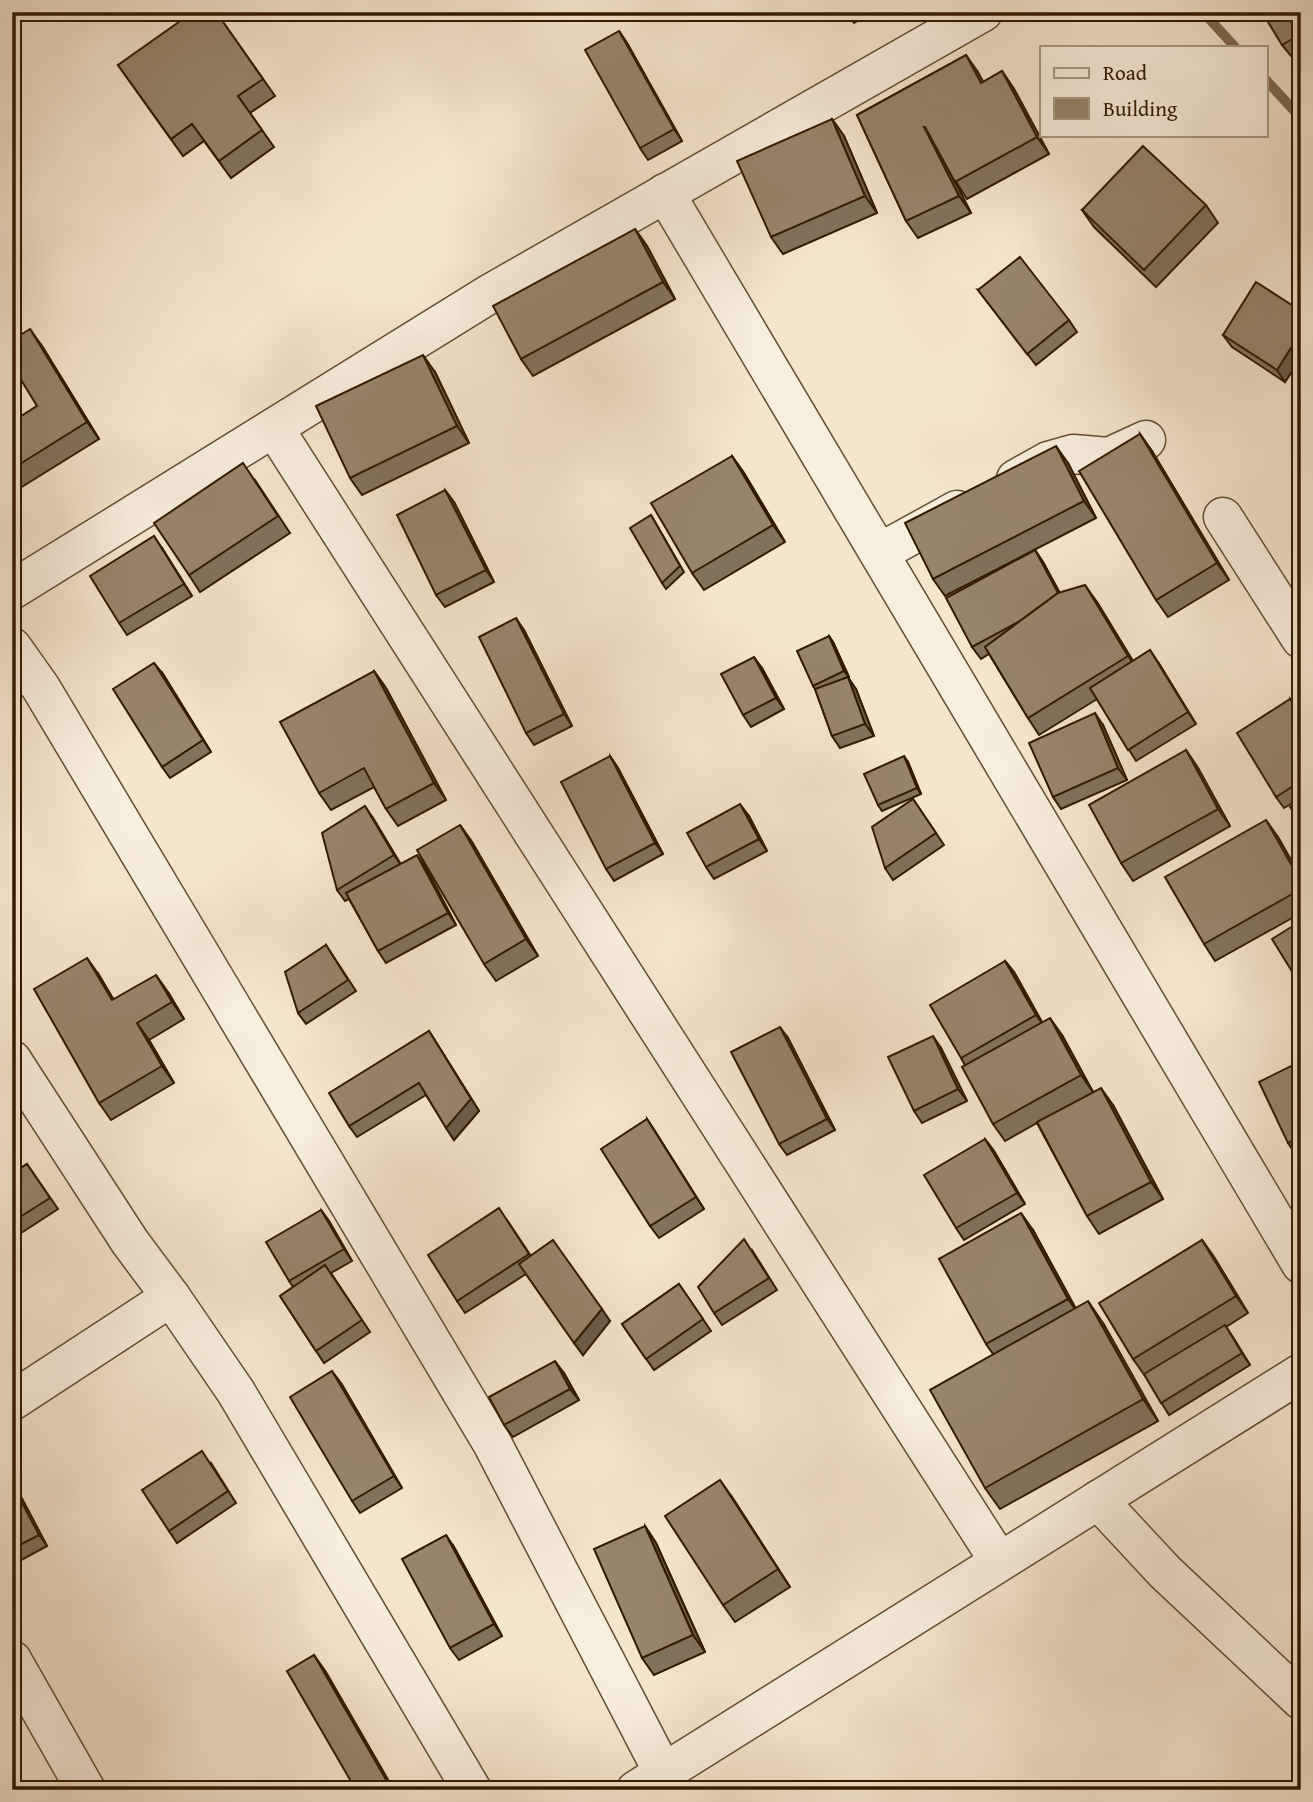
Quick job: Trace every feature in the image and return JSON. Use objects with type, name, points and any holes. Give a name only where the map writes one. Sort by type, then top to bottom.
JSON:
[{"type":"street","points":[[12,590],[491,293],[983,12]]},
{"type":"street","points":[[665,193],[1301,1264]]},
{"type":"street","points":[[274,428],[999,1561]]},
{"type":"street","points":[[879,553],[1048,461],[1073,454],[1109,457],[1146,440]]},
{"type":"street","points":[[1223,517],[1301,639]]},
{"type":"street","points":[[12,647],[48,700],[492,1443],[649,1781],[1301,1373]]},
{"type":"street","points":[[12,1060],[130,1242],[236,1392],[472,1790]]},
{"type":"street","points":[[12,1401],[171,1297]]},
{"type":"street","points":[[1098,1500],[1165,1572],[1301,1700]]},
{"type":"street","points":[[12,1660],[86,1790]]},
{"type":"building","points":[[193,12],[216,12],[263,79],[238,96],[262,130],[219,161],[192,124],[171,139],[118,65]]},
{"type":"building","points":[[1262,12],[1285,12],[1299,35],[1282,45]]},
{"type":"building","points":[[619,31],[674,129],[640,148],[585,50]]},
{"type":"building","points":[[966,55],[981,83],[1002,71],[1037,137],[955,182],[924,127],[959,196],[906,221],[857,115]]},
{"type":"building","points":[[832,119],[865,196],[771,237],[737,161]]},
{"type":"building","points":[[1143,146],[1206,205],[1144,270],[1082,210]]},
{"type":"building","points":[[635,229],[663,282],[521,359],[493,306]]},
{"type":"building","points":[[1020,257],[1069,320],[1027,354],[978,290]]},
{"type":"building","points":[[1256,282],[1301,311],[1301,332],[1277,370],[1223,335]]},
{"type":"building","points":[[30,329],[87,422],[12,469],[12,422],[37,406],[12,365],[12,340]]},
{"type":"building","points":[[423,355],[457,426],[350,478],[316,406]]},
{"type":"building","points":[[1140,434],[1217,563],[1156,600],[1079,471]]},
{"type":"building","points":[[1056,446],[1084,501],[933,579],[905,523]]},
{"type":"building","points":[[732,456],[773,525],[692,573],[651,503]]},
{"type":"building","points":[[243,463],[278,516],[189,575],[154,523]]},
{"type":"building","points":[[445,490],[486,570],[436,595],[397,515]]},
{"type":"building","points":[[651,515],[680,566],[662,583],[630,528]]},
{"type":"building","points":[[154,536],[184,584],[119,623],[90,576]]},
{"type":"building","points":[[1035,550],[1058,593],[1020,621],[972,647],[946,598]]},
{"type":"building","points":[[1085,585],[1128,656],[1028,718],[985,647],[1058,593]]},
{"type":"building","points":[[516,618],[564,714],[526,733],[479,637]]},
{"type":"building","points":[[829,636],[844,671],[813,686],[797,651]]},
{"type":"building","points":[[1150,650],[1188,712],[1128,750],[1090,688]]},
{"type":"building","points":[[754,657],[776,698],[743,715],[721,674]]},
{"type":"building","points":[[154,663],[203,740],[162,767],[113,689]]},
{"type":"building","points":[[374,671],[434,783],[386,809],[364,768],[319,793],[280,722]]},
{"type":"building","points":[[848,677],[865,724],[832,736],[815,689]]},
{"type":"building","points":[[1290,699],[1301,717],[1301,781],[1276,797],[1237,733]]},
{"type":"building","points":[[1095,713],[1118,768],[1053,797],[1029,743]]},
{"type":"building","points":[[1186,750],[1218,809],[1121,863],[1089,805]]},
{"type":"building","points":[[610,756],[655,843],[606,869],[561,782]]},
{"type":"building","points":[[904,756],[917,788],[878,805],[864,774]]},
{"type":"building","points":[[913,799],[936,833],[885,868],[872,827]]},
{"type":"building","points":[[1301,800],[1301,824],[1290,807]]},
{"type":"building","points":[[740,804],[759,839],[706,867],[687,833]]},
{"type":"building","points":[[365,806],[394,855],[337,890],[322,833]]},
{"type":"building","points":[[1266,820],[1301,882],[1301,889],[1204,944],[1165,877]]},
{"type":"building","points":[[460,825],[526,939],[484,964],[417,850]]},
{"type":"building","points":[[417,855],[448,913],[378,951],[346,893]]},
{"type":"building","points":[[1301,921],[1301,986],[1272,939]]},
{"type":"building","points":[[326,945],[348,980],[298,1013],[285,972]]},
{"type":"building","points":[[87,958],[112,1000],[156,975],[172,1002],[137,1023],[162,1066],[99,1103],[34,989]]},
{"type":"building","points":[[1005,961],[1036,1015],[961,1058],[930,1005]]},
{"type":"building","points":[[1050,1018],[1081,1075],[993,1124],[962,1067]]},
{"type":"building","points":[[780,1027],[827,1119],[779,1144],[731,1052]]},
{"type":"building","points":[[429,1031],[471,1099],[446,1128],[419,1083],[349,1126],[329,1093]]},
{"type":"building","points":[[933,1036],[958,1089],[914,1111],[888,1057]]},
{"type":"building","points":[[1301,1061],[1301,1137],[1288,1143],[1259,1082]]},
{"type":"building","points":[[1101,1088],[1151,1182],[1087,1216],[1037,1122]]},
{"type":"building","points":[[647,1119],[696,1197],[650,1226],[601,1149]]},
{"type":"building","points":[[985,1139],[1017,1193],[956,1228],[924,1175]]},
{"type":"building","points":[[27,1164],[50,1198],[12,1222],[12,1174]]},
{"type":"building","points":[[499,1208],[529,1254],[457,1301],[428,1255]]},
{"type":"building","points":[[321,1210],[344,1249],[289,1281],[266,1242]]},
{"type":"building","points":[[1021,1213],[1068,1299],[986,1344],[939,1259]]},
{"type":"building","points":[[744,1239],[769,1278],[714,1313],[698,1287]]},
{"type":"building","points":[[553,1240],[602,1309],[574,1343],[519,1264]]},
{"type":"building","points":[[1202,1240],[1236,1296],[1133,1359],[1099,1303]]},
{"type":"building","points":[[325,1265],[362,1320],[316,1351],[280,1296]]},
{"type":"building","points":[[679,1284],[703,1319],[646,1359],[622,1324]]},
{"type":"building","points":[[1088,1301],[1143,1399],[985,1488],[930,1390]]},
{"type":"building","points":[[1225,1325],[1242,1353],[1161,1403],[1144,1374]]},
{"type":"building","points":[[555,1361],[570,1389],[504,1425],[489,1397]]},
{"type":"building","points":[[332,1371],[394,1476],[352,1501],[290,1397]]},
{"type":"building","points":[[202,1451],[228,1491],[169,1531],[142,1490]]},
{"type":"building","points":[[720,1480],[778,1569],[723,1605],[665,1516]]},
{"type":"building","points":[[12,1484],[39,1535],[12,1549]]},
{"type":"building","points":[[645,1526],[693,1635],[642,1658],[594,1549]]},
{"type":"building","points":[[446,1535],[494,1624],[450,1648],[402,1559]]},
{"type":"building","points":[[314,1655],[392,1790],[356,1790],[287,1671]]},
{"type":"waterway","points":[[1203,12],[1234,46]]},
{"type":"waterway","points":[[1268,82],[1301,118]]}]
